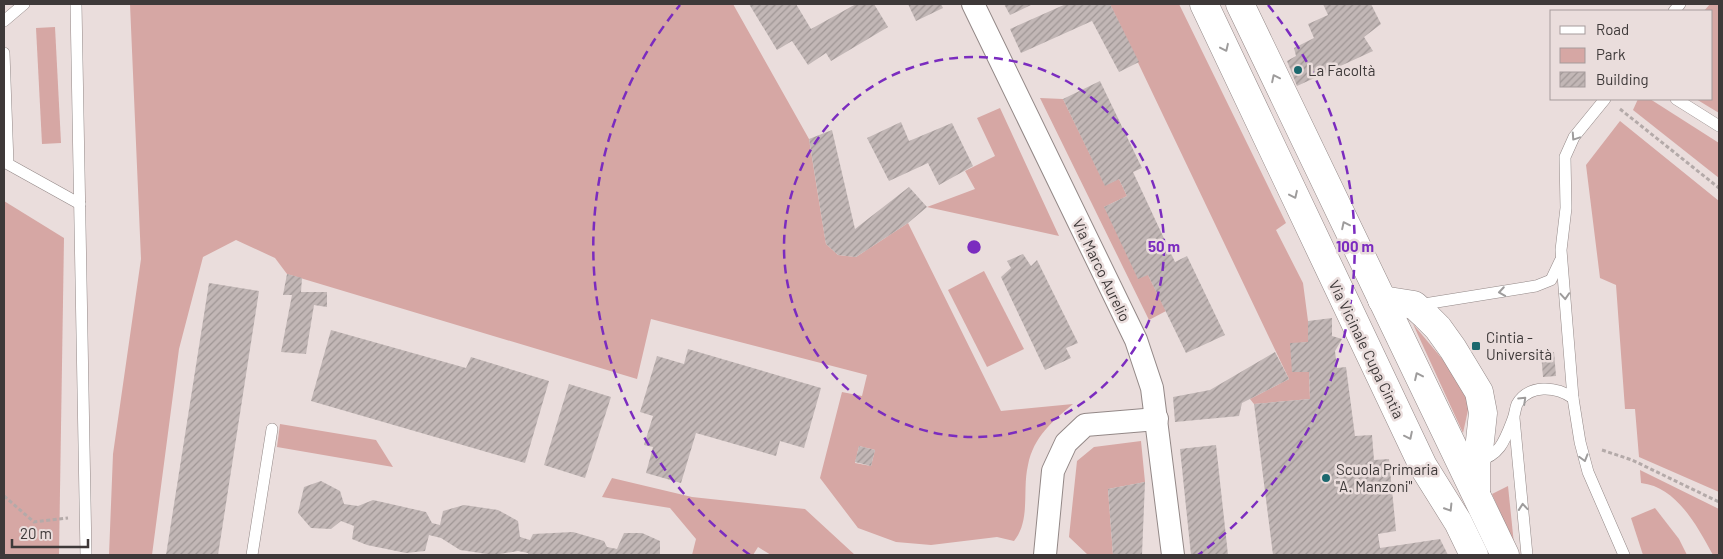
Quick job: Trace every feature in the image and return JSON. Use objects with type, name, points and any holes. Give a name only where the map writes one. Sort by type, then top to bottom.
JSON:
[{"type":"main road","name":"Via Vicinale Cupa Cintia","points":[[1204,4],[1423,466],[1458,522],[1474,555]]},
{"type":"main road","points":[[1240,4],[1382,300],[1469,465],[1477,498],[1505,555]]},
{"type":"main road","points":[[1382,300],[1414,306],[1438,328],[1479,392],[1482,413],[1479,450],[1469,465],[1448,473],[1423,466]]},
{"type":"street","name":"Via Marco Aurelio","points":[[972,4],[1136,340],[1152,388],[1173,555]]},
{"type":"street","points":[[1045,555],[1054,471],[1066,443],[1085,426],[1157,419]]},
{"type":"lane","points":[[4,21],[24,4]]},
{"type":"lane","points":[[76,4],[86,555]]},
{"type":"lane","points":[[4,53],[8,164],[80,204]]},
{"type":"lane","points":[[1678,100],[1719,126]]},
{"type":"lane","points":[[1610,102],[1574,136],[1565,157],[1566,208],[1562,250],[1573,398],[1580,442],[1588,472],[1624,555]]},
{"type":"lane","points":[[1414,306],[1545,284],[1555,275],[1562,250]]},
{"type":"lane","points":[[1469,465],[1491,458],[1499,450],[1520,400],[1541,389],[1559,390],[1573,398]]},
{"type":"lane","points":[[1514,417],[1527,555]]},
{"type":"lane","points":[[252,555],[272,428]]},
{"type":"path","points":[[1610,102],[1719,188]]},
{"type":"path","points":[[1580,442],[1632,460],[1719,502]]},
{"type":"path","points":[[4,498],[34,522],[86,516]]},
{"type":"green space","points":[[130,4],[733,4],[809,139],[826,244],[838,255],[856,257],[908,223],[1001,411],[1073,404],[1045,430],[1031,455],[1026,475],[1023,524],[1014,541],[997,537],[931,545],[896,542],[858,528],[820,478],[842,392],[862,396],[867,375],[651,319],[637,379],[287,274],[275,258],[236,240],[203,257],[179,349],[152,555],[109,555],[113,454],[141,259]],"holes":[[[859,446],[875,450],[871,466],[855,463]]]},
{"type":"green space","points":[[1110,4],[1179,4],[1286,223],[1276,230],[1303,283],[1308,321],[1308,342],[1290,344],[1309,372],[1310,399],[1254,404],[1250,399],[1289,379]]},
{"type":"green space","points":[[1710,4],[1719,4],[1719,113],[1698,100],[1713,100],[1713,10],[1705,10]]},
{"type":"green space","points":[[55,27],[61,143],[42,144],[36,28]]},
{"type":"green space","points":[[1040,98],[1063,99],[1105,185],[1119,179],[1127,196],[1104,207],[1148,275],[1166,311],[1149,320]]},
{"type":"green space","points":[[1638,100],[1652,100],[1719,143],[1719,178],[1633,110]]},
{"type":"green space","points":[[1000,108],[1059,236],[927,207],[975,189],[965,171],[995,156],[977,118]]},
{"type":"green space","points":[[1620,121],[1719,201],[1719,492],[1639,457],[1635,409],[1625,409],[1616,285],[1600,278],[1586,165]]},
{"type":"green space","points":[[4,201],[64,238],[59,555],[4,555]]},
{"type":"green space","points":[[984,271],[1024,349],[987,367],[948,290]]},
{"type":"green space","points":[[1413,324],[1444,361],[1470,401],[1463,433]]},
{"type":"green space","points":[[280,424],[376,440],[393,467],[277,447]]},
{"type":"green space","points":[[1141,441],[1145,482],[1108,489],[1113,555],[1088,555],[1069,537],[1077,461],[1094,447]]},
{"type":"green space","points":[[1640,470],[1719,509],[1719,555],[1713,555],[1693,521],[1675,500],[1654,486],[1641,483]]},
{"type":"green space","points":[[612,478],[692,497],[805,509],[855,555],[771,555],[758,547],[753,555],[692,555],[696,539],[670,508],[602,497]]},
{"type":"green space","points":[[1508,486],[1514,544],[1492,494]]},
{"type":"green space","points":[[1655,508],[1679,539],[1687,555],[1643,555],[1631,518]]},
{"type":"building","points":[[749,4],[796,4],[811,29],[856,4],[874,4],[888,27],[831,61],[826,53],[808,65],[792,41],[777,50]]},
{"type":"building","points":[[908,4],[941,4],[943,8],[916,21]]},
{"type":"building","points":[[1004,4],[1033,4],[1010,15]]},
{"type":"building","points":[[1066,4],[1110,4],[1139,62],[1119,72],[1092,21],[1021,53],[1010,29]]},
{"type":"building","points":[[1323,4],[1371,4],[1381,24],[1364,37],[1373,51],[1297,86],[1287,61],[1296,56],[1294,48],[1314,38],[1308,24],[1328,15]]},
{"type":"building","points":[[1100,81],[1142,168],[1133,172],[1175,262],[1187,256],[1225,335],[1186,353],[1148,275],[1138,279],[1104,207],[1127,196],[1119,179],[1105,186],[1063,99]]},
{"type":"building","points":[[901,122],[909,141],[952,123],[973,166],[939,185],[928,163],[889,181],[867,138]]},
{"type":"building","points":[[832,130],[855,229],[909,187],[927,207],[908,223],[856,257],[838,255],[826,244],[809,139]]},
{"type":"building","points":[[1023,254],[1031,266],[1037,260],[1078,343],[1066,348],[1071,358],[1045,370],[1001,277],[1011,268],[1007,261]]},
{"type":"building","points":[[287,274],[302,278],[301,292],[327,292],[327,307],[314,305],[306,354],[281,352],[292,295],[283,295]]},
{"type":"building","points":[[209,283],[259,291],[218,555],[166,555]]},
{"type":"building","name":"Scuola Primaria \"A. Manzoni\"","points":[[1332,318],[1332,336],[1342,339],[1335,351],[1337,368],[1346,367],[1355,436],[1372,435],[1374,460],[1389,459],[1396,531],[1378,534],[1380,548],[1440,539],[1448,555],[1273,555],[1254,404],[1310,399],[1309,372],[1292,372],[1290,343],[1308,342],[1308,321]]},
{"type":"building","points":[[331,330],[466,368],[471,357],[549,381],[525,463],[311,401]]},
{"type":"building","points":[[688,349],[821,388],[804,448],[780,441],[776,456],[696,433],[681,483],[646,473],[653,447],[644,445],[653,416],[640,412],[657,356],[684,364]]},
{"type":"building","points":[[1275,352],[1289,379],[1242,403],[1239,416],[1175,422],[1173,397],[1210,390]]},
{"type":"building","points":[[1554,352],[1556,376],[1543,377],[1541,353]]},
{"type":"building","points":[[569,384],[611,397],[585,478],[544,465]]},
{"type":"building","points":[[1216,445],[1228,555],[1191,555],[1180,449]]},
{"type":"building","points":[[859,446],[875,450],[871,466],[855,462]]},
{"type":"building","points":[[321,481],[340,491],[344,504],[358,506],[373,500],[426,512],[432,523],[440,525],[443,511],[464,505],[498,510],[518,521],[520,537],[530,540],[533,534],[573,532],[604,541],[607,547],[617,549],[624,533],[642,533],[660,541],[660,555],[528,555],[528,553],[518,551],[494,555],[460,550],[441,538],[429,535],[425,551],[406,553],[367,545],[352,539],[354,526],[341,521],[331,529],[311,528],[298,513],[304,487]]},
{"type":"building","points":[[1145,482],[1142,555],[1113,555],[1108,489]]},
{"type":"place","name":"La Facoltà","points":[[1298,70]]},
{"type":"place","name":"Cintia - Università","points":[[1476,346]]},
{"type":"place","name":"Scuola Primaria \"A. Manzoni\"","points":[[1326,478]]}]
